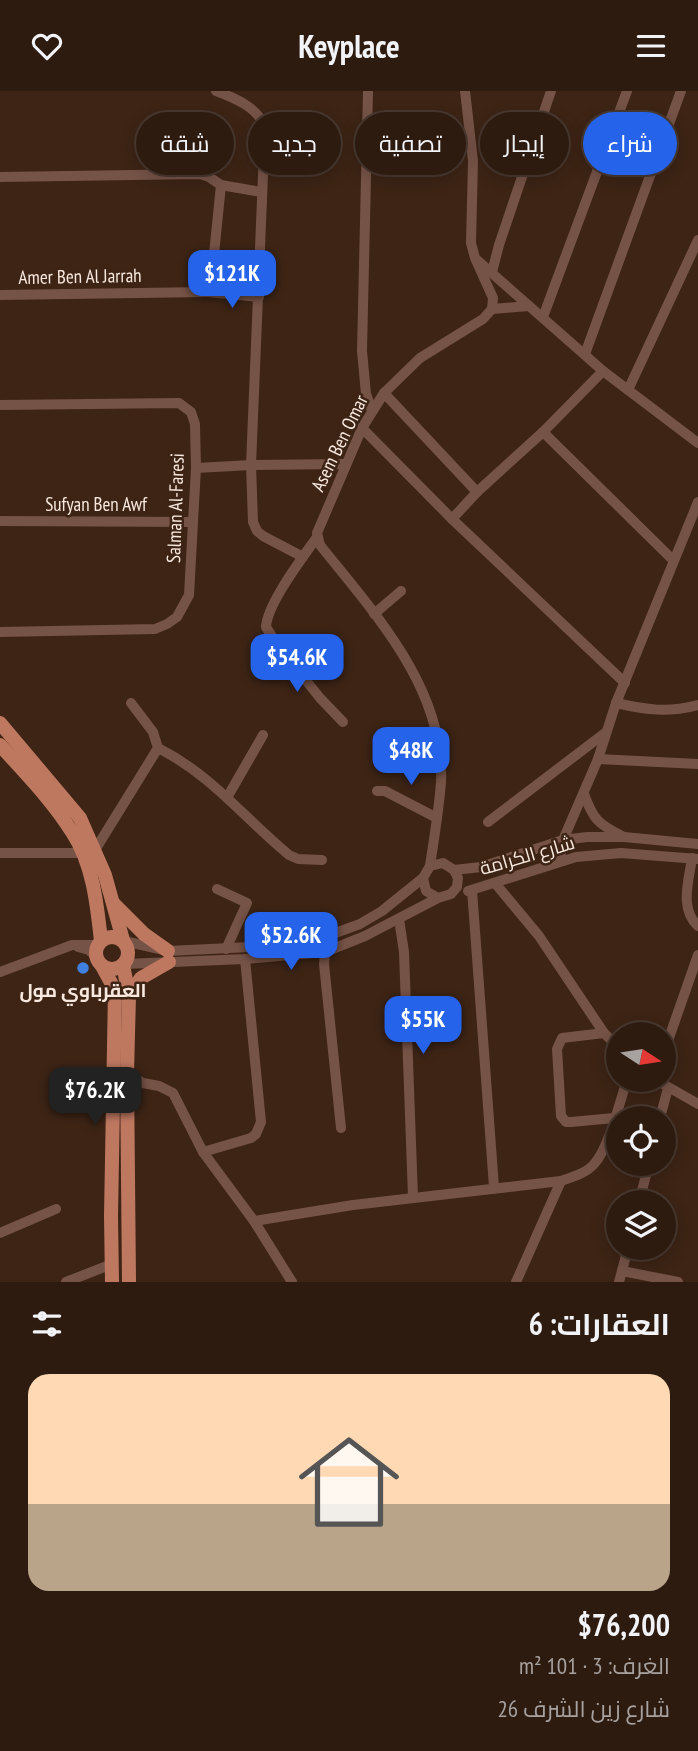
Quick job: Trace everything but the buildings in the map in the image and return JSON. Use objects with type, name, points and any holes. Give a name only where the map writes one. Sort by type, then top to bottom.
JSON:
[{"type":"main road","points":[[0,723],[80,818],[88,851],[97,904],[99,952],[115,990],[111,1216],[113,1282]]},
{"type":"main road","points":[[0,745],[56,809],[88,851],[112,901],[128,955],[124,964],[129,995],[129,1282]]},
{"type":"main road","points":[[112,901],[169,957],[141,978],[129,995]]},
{"type":"main road","points":[[99,952],[114,936],[123,941]]},
{"type":"main road","points":[[99,952],[111,969],[124,964]]},
{"type":"main road","points":[[111,1216],[128,1216]]},
{"type":"street","points":[[216,91],[239,100],[262,120],[265,127],[251,465],[253,514],[257,531],[303,557]]},
{"type":"street","points":[[369,91],[362,351],[364,386],[372,411]]},
{"type":"street","points":[[465,91],[473,161],[471,229],[475,258],[493,297],[492,309],[529,306]]},
{"type":"street","points":[[492,272],[551,91]]},
{"type":"street","points":[[543,317],[627,91]]},
{"type":"street","points":[[585,354],[681,91]]},
{"type":"street","points":[[0,177],[200,174],[221,185],[261,192]]},
{"type":"street","points":[[207,292],[212,274],[221,185]]},
{"type":"street","points":[[628,390],[698,240]]},
{"type":"street","points":[[475,258],[603,371],[698,443]]},
{"type":"street","name":"Amer Ben Al Jarrah","points":[[0,295],[207,292],[259,297]]},
{"type":"street","name":"Asem Ben Omar","points":[[343,722],[276,643],[266,627],[270,613],[317,537],[345,464],[362,428],[384,393],[420,358],[483,319],[492,309]]},
{"type":"street","points":[[452,519],[603,371]]},
{"type":"street","points":[[384,393],[477,492]]},
{"type":"street","name":"Salman Al-Faresi","points":[[0,405],[179,403],[191,412],[195,424],[188,595],[177,617],[155,629],[0,632]]},
{"type":"street","points":[[362,428],[452,519],[625,683]]},
{"type":"street","points":[[543,432],[673,560]]},
{"type":"street","points":[[195,468],[345,464]]},
{"type":"street","points":[[560,860],[563,840],[598,759],[616,703],[673,560],[695,522],[698,502]]},
{"type":"street","name":"Sufyan Ben Awf","points":[[0,521],[192,522]]},
{"type":"street","points":[[124,964],[226,949],[292,945],[336,933],[382,911],[423,878],[430,866],[441,780],[438,738],[429,711],[419,683],[403,655],[320,545],[317,537]]},
{"type":"street","points":[[374,614],[401,591]]},
{"type":"street","points":[[131,703],[153,733],[158,748],[197,770],[289,855],[298,859],[322,860]]},
{"type":"street","points":[[616,703],[663,712],[698,705]]},
{"type":"street","points":[[488,822],[605,733]]},
{"type":"street","points":[[228,796],[263,735]]},
{"type":"street","points":[[0,853],[88,851],[158,748]]},
{"type":"street","points":[[598,759],[698,764]]},
{"type":"street","points":[[377,791],[385,791],[437,818]]},
{"type":"street","points":[[584,794],[591,813],[599,824],[624,837]]},
{"type":"street","points":[[123,941],[169,957],[245,959],[325,952],[365,936],[438,898],[451,894],[457,887],[458,878],[454,870],[443,863],[435,833]]},
{"type":"street","name":"شارع الكرامة","points":[[454,870],[500,862],[563,840],[624,837],[698,845]]},
{"type":"street","name":"شارع الكرامة","points":[[451,894],[472,890],[576,856],[621,853],[695,859]]},
{"type":"street","points":[[695,859],[687,908],[689,916],[698,926]]},
{"type":"street","points":[[430,866],[443,863]]},
{"type":"street","points":[[423,878],[426,891],[438,898]]},
{"type":"street","points":[[495,883],[539,936],[604,1033],[560,1040],[557,1049],[561,1116],[566,1122],[606,1119]]},
{"type":"street","points":[[217,889],[247,903],[226,949]]},
{"type":"street","points":[[472,890],[494,1187]]},
{"type":"street","points":[[399,919],[404,952],[412,1198]]},
{"type":"street","points":[[0,972],[72,945],[99,952]]},
{"type":"street","points":[[325,952],[341,1128]]},
{"type":"street","points":[[675,1022],[698,955]]},
{"type":"street","points":[[203,1152],[251,1138],[260,1128],[245,959]]},
{"type":"street","points":[[127,1074],[143,1083],[159,1086],[173,1093],[203,1152],[254,1221],[292,1282]]},
{"type":"street","points":[[676,1092],[698,1104]]},
{"type":"street","points":[[254,1221],[316,1210],[561,1181],[578,1176],[594,1166],[606,1142]]},
{"type":"street","points":[[516,1282],[561,1181]]},
{"type":"street","points":[[0,1233],[57,1209]]},
{"type":"street","points":[[65,1282],[112,1264]]},
{"type":"street","points":[[621,1276],[678,1282]]},
{"type":"place","name":"العقرباوي مول","points":[[83,968]]}]
